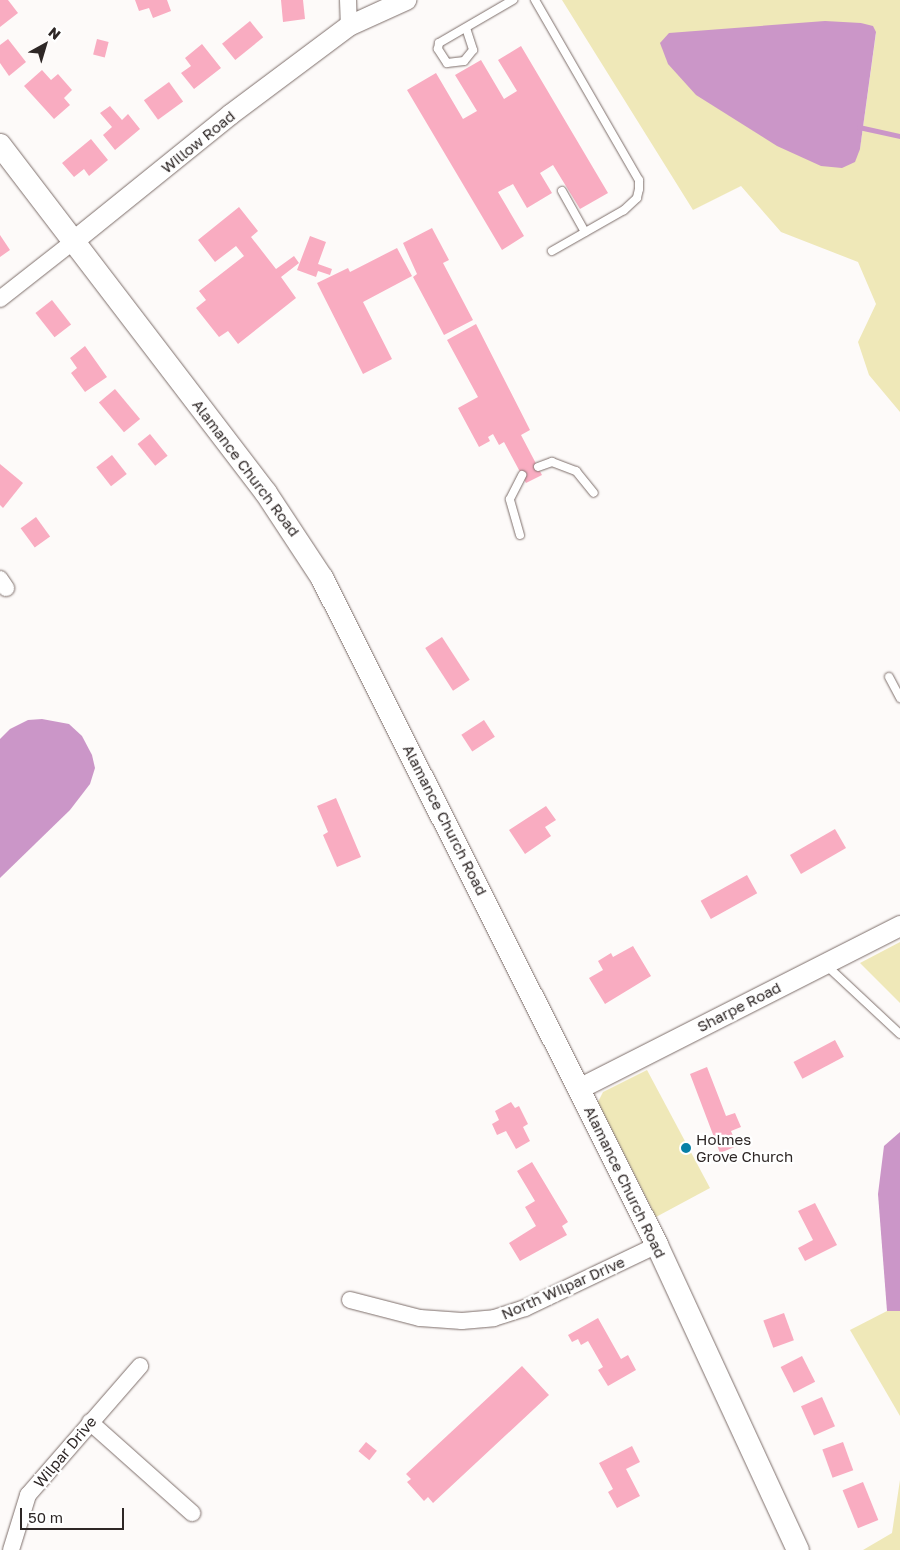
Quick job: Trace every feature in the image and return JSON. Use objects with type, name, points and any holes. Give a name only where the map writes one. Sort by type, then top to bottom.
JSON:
[{"type":"main road","name":"Alamance Church Road","points":[[0,145],[266,493],[322,578],[657,1246],[798,1550]]},
{"type":"street","points":[[348,0],[349,26]]},
{"type":"street","name":"Willow Road","points":[[0,299],[230,115],[349,26],[406,0]]},
{"type":"street","name":"Sharpe Road","points":[[579,1089],[900,926]]},
{"type":"street","name":"North Wilpar Drive","points":[[350,1300],[420,1318],[462,1321],[494,1318],[525,1308],[657,1246]]},
{"type":"street","name":"Wilpar Drive","points":[[11,1550],[28,1495],[140,1366]]},
{"type":"street","points":[[90,1422],[192,1513]]},
{"type":"lane","points":[[466,28],[473,50],[464,61],[447,63],[438,49],[439,42],[513,0]]},
{"type":"lane","points":[[535,0],[639,180],[637,198],[624,210],[552,251]]},
{"type":"lane","points":[[562,191],[585,232]]},
{"type":"lane","points":[[538,467],[552,462],[576,471],[594,493]]},
{"type":"lane","points":[[520,535],[510,499],[522,475]]},
{"type":"lane","points":[[889,677],[900,698]]},
{"type":"lane","points":[[824,964],[900,1034]]},
{"type":"shaded area","points":[[562,0],[900,0],[900,412],[869,375],[858,342],[876,304],[858,262],[781,232],[741,186],[693,210]],"holes":[[[861,23],[876,33],[860,149]]]},
{"type":"shaded area","points":[[825,21],[861,23],[873,26],[876,32],[860,149],[855,162],[842,168],[821,166],[777,146],[696,95],[668,64],[660,43],[669,33]]},
{"type":"shaded area","points":[[42,719],[69,724],[82,736],[92,755],[95,768],[90,784],[70,810],[0,878],[0,739],[10,729],[28,720]]},
{"type":"shaded area","points":[[900,942],[900,1003],[860,963]]},
{"type":"shaded area","points":[[647,1070],[710,1188],[656,1217],[598,1102],[603,1092]]},
{"type":"shaded area","points":[[900,1132],[900,1311],[887,1311],[878,1194],[884,1146]]},
{"type":"shaded area","points":[[887,1311],[900,1311],[900,1416],[850,1330]]},
{"type":"shaded area","points":[[900,1480],[900,1550],[863,1550],[892,1533]]},
{"type":"building","points":[[0,0],[8,0],[18,13],[0,27]]},
{"type":"building","points":[[135,0],[167,0],[171,11],[153,18],[149,8],[139,11]]},
{"type":"building","points":[[281,0],[303,0],[305,19],[283,22]]},
{"type":"building","points":[[250,21],[263,37],[235,60],[222,44]]},
{"type":"building","points":[[8,39],[26,62],[9,76],[0,63],[0,45]]},
{"type":"building","points":[[97,39],[109,42],[105,57],[93,55]]},
{"type":"building","points":[[202,44],[221,68],[194,89],[181,73],[191,66],[185,58]]},
{"type":"building","points":[[521,46],[608,193],[580,209],[553,165],[540,173],[552,193],[527,208],[513,184],[498,192],[524,236],[502,250],[407,90],[436,73],[463,119],[477,111],[455,75],[481,60],[504,99],[517,91],[498,60]]},
{"type":"building","points":[[42,70],[51,80],[58,74],[72,90],[64,98],[70,105],[54,119],[24,86]]},
{"type":"building","points":[[169,82],[183,101],[158,120],[144,100]]},
{"type":"building","points":[[110,106],[122,120],[128,114],[140,129],[115,150],[103,135],[112,127],[100,113]]},
{"type":"building","points":[[91,139],[108,160],[89,176],[84,169],[74,177],[62,163]]},
{"type":"building","points":[[239,207],[258,231],[251,237],[276,269],[294,256],[299,263],[281,277],[296,298],[238,344],[228,331],[219,337],[196,308],[206,300],[199,291],[244,256],[236,246],[215,262],[198,240]]},
{"type":"building","points":[[432,228],[449,260],[443,263],[473,320],[444,335],[413,277],[417,274],[403,243]]},
{"type":"building","points":[[0,235],[10,250],[0,257]]},
{"type":"building","points":[[310,236],[326,242],[318,264],[332,269],[330,275],[318,271],[316,277],[297,270]]},
{"type":"building","points":[[397,248],[412,276],[363,302],[392,359],[363,374],[317,283],[348,268],[350,272]]},
{"type":"building","points":[[52,300],[71,324],[55,337],[35,313]]},
{"type":"building","points":[[476,324],[530,430],[521,435],[542,475],[526,483],[504,442],[499,445],[493,434],[488,437],[490,441],[479,447],[458,408],[478,397],[447,340]]},
{"type":"building","points":[[85,346],[107,377],[85,392],[71,373],[77,368],[70,358]]},
{"type":"building","points":[[115,389],[140,419],[124,432],[99,402]]},
{"type":"building","points":[[150,434],[168,456],[155,466],[138,444]]},
{"type":"building","points":[[112,455],[127,474],[111,486],[96,467]]},
{"type":"building","points":[[0,464],[23,483],[3,508],[0,505]]},
{"type":"building","points":[[36,517],[50,536],[35,548],[21,528]]},
{"type":"building","points":[[442,637],[470,680],[453,691],[425,648]]},
{"type":"building","points":[[484,720],[495,737],[472,751],[461,735]]},
{"type":"building","points":[[336,798],[361,857],[337,867],[323,835],[328,832],[317,806]]},
{"type":"building","points":[[546,806],[556,820],[545,827],[551,836],[525,854],[509,830]]},
{"type":"building","points":[[835,829],[846,848],[801,874],[790,855]]},
{"type":"building","points":[[747,875],[757,893],[711,919],[701,901]]},
{"type":"building","points":[[633,946],[651,976],[605,1004],[589,978],[603,970],[598,961],[611,953],[613,957]]},
{"type":"building","points":[[835,1040],[844,1057],[802,1079],[794,1062]]},
{"type":"building","points":[[707,1067],[726,1116],[735,1113],[741,1127],[731,1131],[737,1146],[720,1153],[690,1074]]},
{"type":"building","points":[[511,1102],[515,1108],[519,1106],[528,1124],[523,1127],[530,1141],[516,1149],[506,1131],[497,1135],[492,1124],[499,1120],[495,1111]]},
{"type":"building","points":[[532,1162],[568,1222],[562,1226],[567,1235],[520,1261],[509,1243],[536,1226],[525,1207],[535,1201],[517,1171]]},
{"type":"building","points":[[815,1203],[837,1245],[805,1261],[798,1248],[813,1240],[798,1211]]},
{"type":"building","points":[[784,1313],[794,1340],[773,1348],[763,1321]]},
{"type":"building","points":[[598,1318],[621,1359],[628,1355],[636,1370],[608,1386],[598,1370],[603,1367],[588,1341],[581,1345],[578,1339],[572,1342],[568,1335]]},
{"type":"building","points":[[802,1356],[815,1382],[794,1393],[781,1367]]},
{"type":"building","points":[[522,1366],[549,1395],[433,1503],[428,1497],[424,1501],[407,1482],[411,1479],[406,1474]]},
{"type":"building","points":[[822,1397],[835,1426],[814,1436],[801,1406]]},
{"type":"building","points":[[366,1442],[377,1451],[369,1460],[358,1451]]},
{"type":"building","points":[[843,1442],[853,1470],[833,1478],[822,1450]]},
{"type":"building","points":[[632,1446],[640,1462],[626,1469],[640,1496],[617,1508],[608,1492],[613,1489],[599,1463]]},
{"type":"building","points":[[863,1482],[878,1520],[858,1528],[843,1490]]},
{"type":"waterway","points":[[859,127],[900,136]]},
{"type":"place","name":"Holmes Grove Church","points":[[686,1148]]}]
